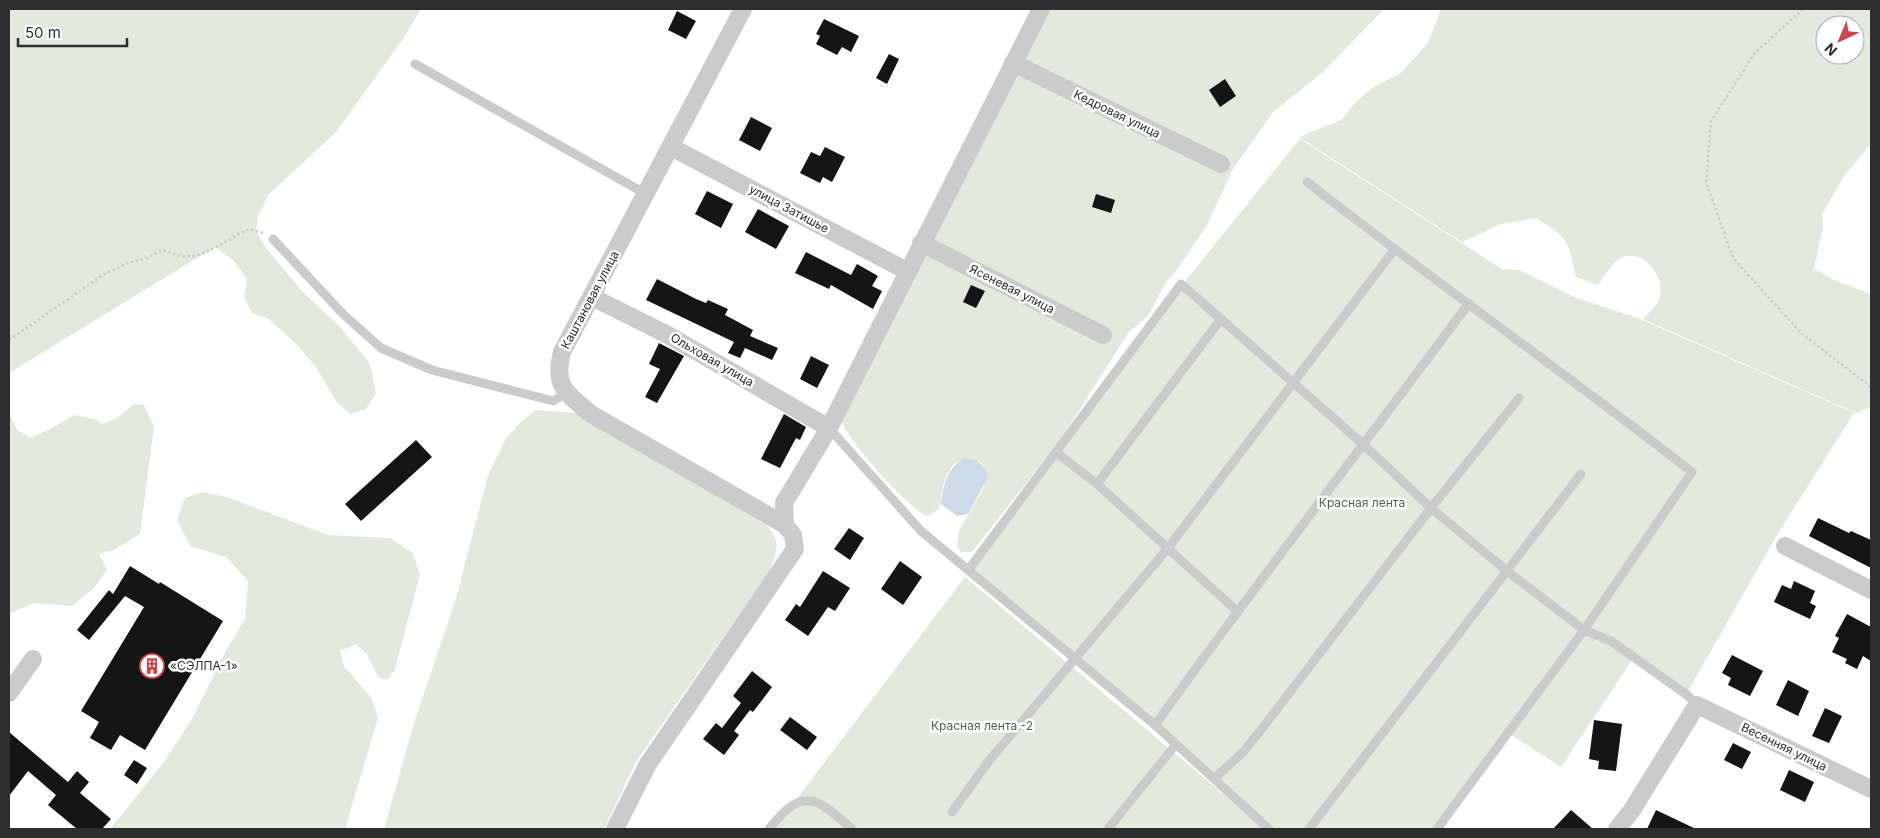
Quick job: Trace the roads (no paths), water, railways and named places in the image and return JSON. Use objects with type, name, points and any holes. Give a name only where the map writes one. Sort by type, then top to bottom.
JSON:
[{"type":"street","name":"Каштановая улица","points":[[566,393],[560,383],[558,369],[562,352],[743,9]]},
{"type":"street","points":[[784,525],[784,503],[829,428],[1041,9]]},
{"type":"street","name":"Кедровая улица","points":[[1013,63],[1222,164]]},
{"type":"street","name":"улица Затишье","points":[[671,147],[907,271]]},
{"type":"street","name":"Ясеневая улица","points":[[921,243],[1103,336]]},
{"type":"street","name":"Ольховая улица","points":[[592,297],[668,335],[829,428]]},
{"type":"street","points":[[566,393],[591,414],[784,525],[793,535],[796,548],[648,764],[615,829]]},
{"type":"street","points":[[1785,546],[1871,590]]},
{"type":"street","points":[[9,693],[33,659]]},
{"type":"street","points":[[1617,829],[1632,810],[1697,705]]},
{"type":"street","name":"Весенняя улица","points":[[1697,705],[1871,789]]},
{"type":"lane","points":[[415,64],[646,194]]},
{"type":"lane","points":[[1308,182],[1394,250],[1469,303],[1692,472],[1584,630],[1437,829]]},
{"type":"lane","points":[[273,239],[343,314],[381,348],[432,370],[553,401],[566,393]]},
{"type":"lane","points":[[952,812],[988,762],[1168,548],[1292,382],[1394,250]]},
{"type":"lane","points":[[969,569],[1181,284],[1364,445],[1431,508],[1507,571],[1584,630],[1611,641],[1687,694],[1697,705]]},
{"type":"lane","points":[[1156,725],[1237,611],[1364,445],[1469,303]]},
{"type":"lane","points":[[1097,484],[1221,319]]},
{"type":"lane","points":[[1214,779],[1244,751],[1431,508],[1519,398]]},
{"type":"lane","points":[[829,428],[921,531],[1156,725],[1269,829]]},
{"type":"lane","points":[[1057,453],[1097,484],[1237,611]]},
{"type":"lane","points":[[1309,829],[1581,474]]},
{"type":"lane","points":[[1108,829],[1176,744]]},
{"type":"lane","points":[[769,829],[776,820],[800,801],[812,800],[827,806],[852,829]]},
{"type":"water","points":[[963,458],[973,459],[979,463],[988,477],[968,514],[957,516],[941,504],[947,478],[953,468]]},
{"type":"place","name":"«СЭЛПА-1»","points":[[152,666]]},
{"type":"park label","name":"Красная лента","points":[[1362,503]]},
{"type":"park label","name":"Красная лента -2","points":[[982,726]]}]
